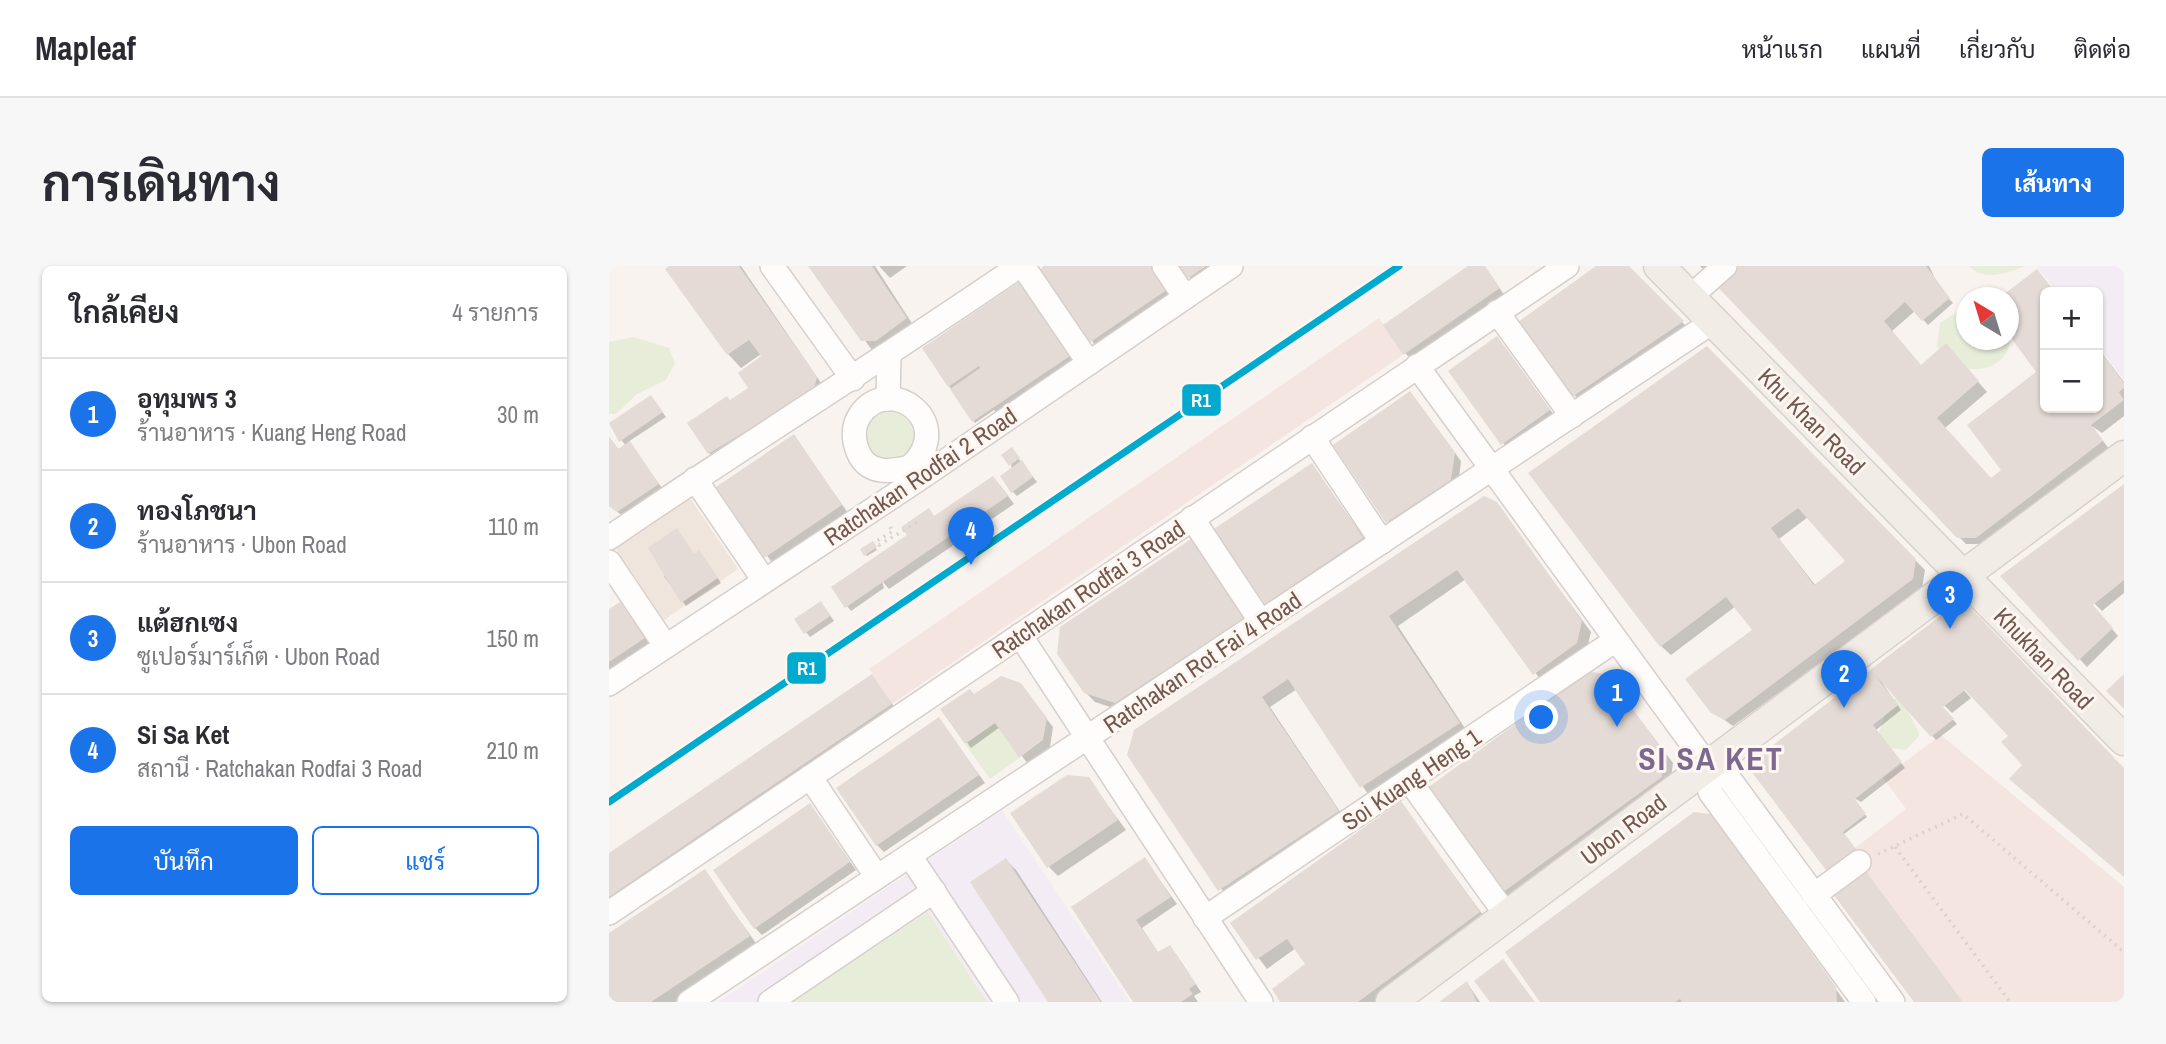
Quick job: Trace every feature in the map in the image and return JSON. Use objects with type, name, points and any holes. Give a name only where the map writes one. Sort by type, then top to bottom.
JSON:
[{"type":"main road","name":"Khu Khan Road","points":[[1659,266],[1964,576]]},
{"type":"main road","name":"Ubon Road","points":[[1391,1002],[1964,576],[2122,462]]},
{"type":"main road","name":"Khukhan Road","points":[[1964,576],[2124,740]]},
{"type":"street","points":[[772,266],[853,379]]},
{"type":"street","points":[[609,538],[1021,266],[1089,363]]},
{"type":"street","points":[[1164,266],[1185,297]]},
{"type":"street","name":"Ratchakan Rodfai 2 Road","points":[[609,684],[763,579],[869,511],[915,472],[946,460],[1231,266]]},
{"type":"street","name":"Ratchakan Rodfai 3 Road","points":[[609,913],[1567,266]]},
{"type":"street","points":[[1690,297],[1725,266]]},
{"type":"street","points":[[1497,312],[1572,415]]},
{"type":"street","name":"Ratchakan Rot Fai 4 Road","points":[[689,1002],[1714,321]]},
{"type":"street","points":[[888,399],[889,355]]},
{"type":"street","points":[[1417,366],[1708,766],[1728,777],[1893,1002]]},
{"type":"street","points":[[888,399],[899,400],[916,410],[927,428],[925,449],[915,472],[891,472],[871,467],[857,451],[854,442],[857,422],[869,406],[888,399]]},
{"type":"street","points":[[819,401],[857,422]]},
{"type":"street","points":[[1312,438],[1382,542]]},
{"type":"street","points":[[869,511],[871,467]]},
{"type":"street","points":[[695,479],[763,579]]},
{"type":"street","points":[[1192,518],[1261,622]]},
{"type":"street","points":[[609,562],[665,645]]},
{"type":"street","points":[[1020,635],[1261,1002]]},
{"type":"street","name":"Soi Kuang Heng 1","points":[[1205,918],[1616,640]]},
{"type":"street","points":[[1708,766],[1710,792],[1864,1002]]},
{"type":"street","points":[[810,777],[877,877]]},
{"type":"street","points":[[1409,780],[1507,916]]},
{"type":"street","points":[[910,856],[1007,1002]]},
{"type":"street","points":[[1814,895],[1859,862]]},
{"type":"street","points":[[771,1002],[934,891]]},
{"type":"path","points":[[890,527],[893,531],[877,541],[879,545],[918,522]]},
{"type":"path","points":[[1859,862],[1963,814],[2124,952]]},
{"type":"path","points":[[1895,847],[2010,1002]]},
{"type":"shaded area","points":[[2037,266],[2124,266],[2124,380],[2103,352],[2103,287],[2053,287]]},
{"type":"shaded area","points":[[1379,318],[1403,355],[892,704],[869,669]]},
{"type":"shaded area","points":[[688,495],[738,569],[664,620],[614,546]]},
{"type":"shaded area","points":[[1941,735],[2124,887],[2124,1002],[1963,1002],[1854,856],[1858,852],[1855,848],[1906,809],[1883,778]]},
{"type":"shaded area","points":[[1002,810],[1130,1002],[718,1002]]},
{"type":"green space","points":[[1969,266],[2025,266],[1988,275]]},
{"type":"green space","points":[[1956,313],[1956,350],[2008,350],[2007,352],[1998,362],[1985,368],[1974,369],[1945,362],[1937,346],[1940,323]]},
{"type":"green space","points":[[634,337],[669,348],[675,363],[666,380],[637,394],[616,414],[609,414],[609,342]]},
{"type":"green space","points":[[889,412],[907,419],[914,437],[907,455],[889,462],[871,455],[864,437],[871,419]]},
{"type":"green space","points":[[1899,696],[1919,736],[1906,750],[1883,747],[1878,736],[1889,702]]},
{"type":"green space","points":[[995,723],[1019,758],[990,779],[965,744]]},
{"type":"green space","points":[[928,912],[987,1002],[795,1002],[794,1000]]},
{"type":"building","points":[[669,266],[739,266],[817,377],[814,390],[708,454],[687,423],[727,396],[730,400],[748,388],[738,373],[761,356],[749,340],[727,355],[665,269]]},
{"type":"building","points":[[808,266],[872,266],[907,318],[876,341],[861,341]]},
{"type":"building","points":[[1044,266],[1152,266],[1168,289],[1089,343],[1039,270]]},
{"type":"building","points":[[1178,266],[1206,266],[1187,279]]},
{"type":"building","points":[[1468,266],[1485,266],[1500,288],[1403,355],[1383,325]]},
{"type":"building","points":[[1596,266],[1629,266],[1684,321],[1572,397],[1518,322]]},
{"type":"building","points":[[1731,266],[1926,266],[1950,298],[1922,321],[1905,302],[1884,321],[1921,365],[1946,343],[1979,381],[1937,418],[1991,478],[2001,470],[1967,425],[2036,372],[2019,349],[2019,287],[2013,287],[2037,269],[2051,287],[2040,287],[2040,413],[2103,413],[2103,355],[2124,383],[2124,388],[2119,392],[2124,400],[2091,425],[2103,441],[1976,538],[1957,538],[1713,282]]},
{"type":"building","points":[[1019,282],[1070,356],[972,422],[950,389],[980,368],[979,366],[948,387],[922,348]]},
{"type":"building","points":[[1497,336],[1550,410],[1501,445],[1448,371]]},
{"type":"building","points":[[1707,346],[1916,559],[1913,579],[1725,720],[1711,713],[1685,679],[1752,630],[1726,597],[1660,647],[1528,473]],"holes":[[[1798,508],[1845,561],[1814,585],[1771,528]]]},
{"type":"building","points":[[1410,391],[1455,453],[1451,480],[1386,523],[1333,445]]},
{"type":"building","points":[[651,395],[663,412],[619,442],[609,423]]},
{"type":"building","points":[[794,434],[842,505],[764,558],[716,487]]},
{"type":"building","points":[[609,437],[618,449],[630,441],[659,484],[617,512],[609,506]]},
{"type":"building","points":[[1012,447],[1020,458],[1009,466],[1001,455]]},
{"type":"building","points":[[1022,460],[1033,477],[1011,493],[1000,476]]},
{"type":"building","points":[[1312,463],[1363,538],[1265,604],[1214,529]]},
{"type":"building","points":[[993,476],[1008,496],[845,608],[831,587],[907,535],[901,527],[929,508],[934,516]]},
{"type":"building","points":[[2124,484],[2124,580],[2093,605],[2113,628],[2078,661],[2000,576]]},
{"type":"building","points":[[1484,496],[1497,502],[1582,621],[1577,643],[1533,675],[1457,570],[1389,616],[1460,723],[1360,788],[1288,679],[1262,697],[1339,811],[1218,891],[1127,755],[1134,730]]},
{"type":"building","points":[[677,528],[694,554],[699,550],[718,578],[681,603],[648,548]]},
{"type":"building","points":[[1191,539],[1245,618],[1115,703],[1084,693],[1057,654],[1060,627]]},
{"type":"building","points":[[873,541],[877,547],[864,556],[860,549]]},
{"type":"building","points":[[1962,599],[2124,768],[2124,877],[2009,779],[2022,765],[2001,742],[2008,736],[1965,690],[1943,707],[1954,719],[1931,737],[1875,675],[1898,705],[1873,725],[1902,762],[1855,799],[1866,814],[1843,832],[1858,852],[1829,874],[1751,771],[1755,759]]},
{"type":"building","points":[[821,601],[830,616],[804,634],[794,619]]},
{"type":"building","points":[[620,602],[645,638],[609,662],[609,609]]},
{"type":"building","points":[[1588,671],[1608,675],[1664,752],[1662,777],[1502,893],[1426,789]]},
{"type":"building","points":[[872,674],[892,704],[609,897],[609,853]]},
{"type":"building","points":[[2124,674],[2124,709],[2106,691]]},
{"type":"building","points":[[1001,676],[1021,683],[1047,718],[1043,740],[1019,758],[995,723],[965,744],[940,709],[970,689],[974,694]]},
{"type":"building","points":[[939,717],[979,775],[876,846],[836,788]]},
{"type":"building","points":[[1067,775],[1089,777],[1118,820],[1047,868],[1010,813]]},
{"type":"building","points":[[1401,801],[1480,912],[1358,1002],[1280,1002],[1272,989],[1305,964],[1287,939],[1256,960],[1230,923]]},
{"type":"building","points":[[810,803],[850,862],[754,929],[713,870]]},
{"type":"building","points":[[1694,812],[1711,814],[1836,987],[1837,1002],[1682,1002],[1680,999],[1675,1002],[1540,1002],[1505,952]]},
{"type":"building","points":[[1145,857],[1171,897],[1136,920],[1158,952],[1170,945],[1196,984],[1189,989],[1193,994],[1181,1002],[1133,1002],[1071,907]]},
{"type":"building","points":[[1006,858],[1101,1002],[1048,1002],[970,882]]},
{"type":"building","points":[[705,869],[750,936],[651,1002],[609,1002],[609,933]]},
{"type":"building","points":[[1865,870],[1963,1002],[1914,1002],[1833,894]]},
{"type":"building","points":[[1503,959],[1535,1002],[1490,1002],[1474,981]]},
{"type":"building","points":[[1467,981],[1477,1002],[1439,1002]]},
{"type":"transit line","name":"R1","points":[[609,802],[1399,266]]},
{"type":"place","name":"Si Sa Ket","points":[[971,565]]},
{"type":"place","name":"แต้ฮกเซง","points":[[1950,629]]},
{"type":"place","name":"ทองโภชนา","points":[[1844,708]]},
{"type":"place","name":"อุทุมพร 3","points":[[1617,727]]},
{"type":"district","name":"SI SA KET","points":[[1711,758]]}]
